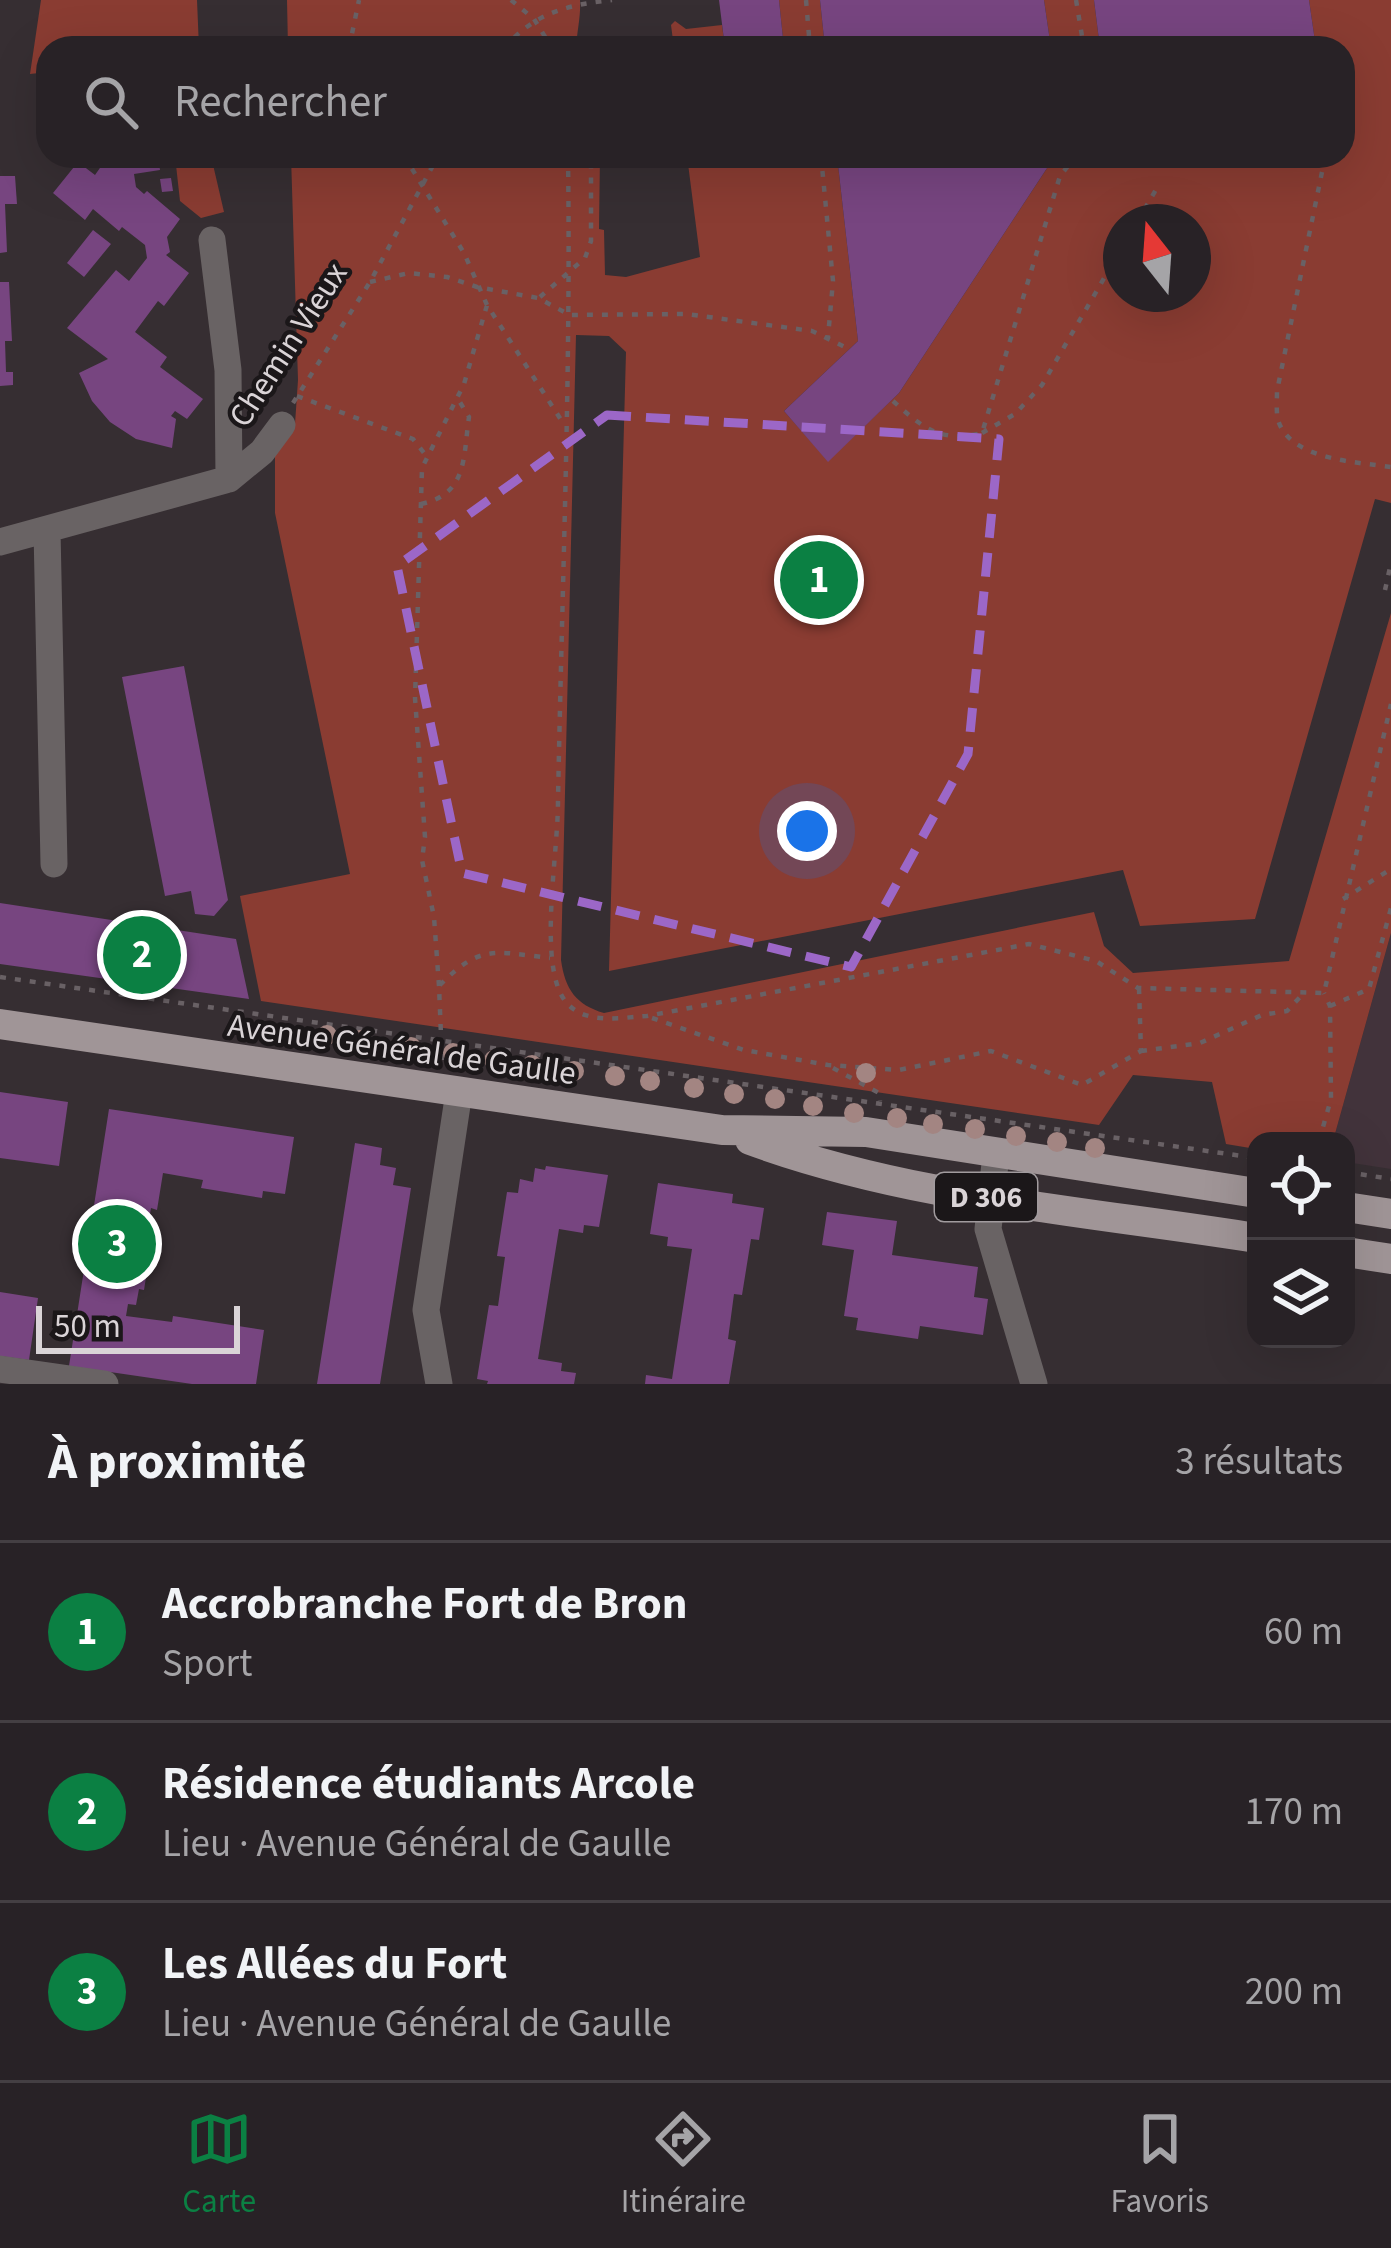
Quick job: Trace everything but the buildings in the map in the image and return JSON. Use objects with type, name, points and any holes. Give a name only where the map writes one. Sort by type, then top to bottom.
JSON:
[{"type":"main road","name":"Avenue Général de Gaulle","points":[[0,1024],[722,1130],[866,1132],[1247,1192]]},
{"type":"main road","name":"Avenue Général de Gaulle","points":[[722,1130],[801,1159],[867,1176],[1247,1237]]},
{"type":"main road","points":[[1355,1208],[1391,1214]]},
{"type":"main road","points":[[1355,1253],[1391,1259]]},
{"type":"street","points":[[212,240],[228,370],[229,479]]},
{"type":"street","name":"Chemin Vieux","points":[[0,542],[229,479],[262,452],[282,424]]},
{"type":"street","points":[[47,530],[54,864]]},
{"type":"street","points":[[439,1384],[426,1310],[459,1092]]},
{"type":"street","points":[[996,1154],[988,1222],[1034,1384]]},
{"type":"street","points":[[0,1369],[106,1384]]},
{"type":"path","points":[[352,36],[359,0]]},
{"type":"path","points":[[512,0],[544,36]]},
{"type":"path","points":[[517,36],[555,8],[611,0]]},
{"type":"path","points":[[806,0],[809,36]]},
{"type":"path","points":[[1076,0],[1082,36]]},
{"type":"path","points":[[411,168],[464,253],[487,305],[565,426]]},
{"type":"path","name":"Chemin Vieux","points":[[282,424],[411,211],[431,168]]},
{"type":"path","points":[[568,168],[570,315],[557,859],[550,958],[561,995],[577,1012],[597,1020],[647,1016],[1029,944],[1096,961],[1138,988],[1324,993]]},
{"type":"path","points":[[538,298],[585,258],[592,241],[591,168]]},
{"type":"path","points":[[822,168],[833,281],[828,337]]},
{"type":"path","points":[[982,434],[1060,176],[1066,168]]},
{"type":"path","points":[[1322,172],[1277,391],[1278,421],[1290,441],[1332,458],[1391,467]]},
{"type":"path","points":[[1148,204],[1157,188]]},
{"type":"path","points":[[370,281],[409,273],[447,277],[538,298],[570,315],[686,314],[812,331],[847,348]]},
{"type":"path","points":[[893,401],[924,429],[960,439],[982,434],[1015,414],[1042,385],[1103,280]]},
{"type":"path","points":[[442,1062],[434,917],[422,860],[425,837],[415,698],[422,468],[458,398],[487,305]]},
{"type":"path","points":[[297,396],[413,440],[428,458]]},
{"type":"path","points":[[421,504],[440,500],[454,488],[461,468],[469,417],[458,398]]},
{"type":"path","points":[[1385,590],[1391,563]]},
{"type":"path","points":[[1322,1132],[1331,1099],[1330,1006],[1324,993],[1391,704]]},
{"type":"path","points":[[1343,899],[1391,869]]},
{"type":"path","points":[[1330,1006],[1369,988],[1391,908]]},
{"type":"path","points":[[439,986],[476,954],[550,958]]},
{"type":"path","points":[[0,977],[1247,1157]]},
{"type":"path","points":[[1138,988],[1141,1052]]},
{"type":"path","points":[[647,1016],[744,1050],[827,1065],[899,1070],[991,1051],[1082,1085],[1141,1052],[1200,1043],[1262,1015],[1287,1011],[1303,994]]},
{"type":"path","points":[[827,1065],[879,1093],[880,1102]]},
{"type":"path","points":[[1355,1173],[1391,1179]]},
{"type":"highlighted area","points":[[607,415],[999,439],[968,754],[851,967],[462,873],[397,566]]},
{"type":"shaded area","points":[[41,0],[197,0],[198,36],[36,36],[36,73],[30,74]]},
{"type":"shaded area","points":[[287,0],[580,0],[577,36],[288,36]]},
{"type":"shaded area","points":[[779,0],[820,0],[824,36],[783,36]]},
{"type":"shaded area","points":[[1044,0],[1094,0],[1098,36],[1049,36]]},
{"type":"shaded area","points":[[1309,0],[1391,0],[1391,503],[1375,499],[1255,919],[1140,926],[1123,870],[609,971],[626,352],[609,336],[576,335],[561,960],[574,994],[604,1013],[1094,912],[1104,946],[1133,973],[1289,961],[1391,613],[1391,933],[1336,1132],[1247,1132],[1247,1148],[1226,1144],[1212,1082],[1133,1075],[1099,1125],[261,1001],[240,896],[350,874],[275,513],[275,455],[295,424],[298,380],[291,168],[600,168],[599,229],[604,230],[605,275],[626,277],[700,257],[689,168],[838,168],[858,341],[784,411],[828,461],[899,393],[1047,168],[1355,168],[1355,36],[1314,36]]},
{"type":"shaded area","points":[[675,21],[686,29],[722,25],[723,36],[672,36]]},
{"type":"shaded area","points":[[176,168],[214,168],[224,212],[201,218],[180,201]]},
{"type":"shaded area","points":[[1391,933],[1391,1169],[1355,1163],[1355,1132],[1336,1132]]},
{"type":"place","name":"Accrobranche Fort de Bron","points":[[819,580]]},
{"type":"place","name":"Résidence étudiants Arcole","points":[[142,955]]},
{"type":"place","name":"Les Allées du Fort","points":[[117,1244]]}]
